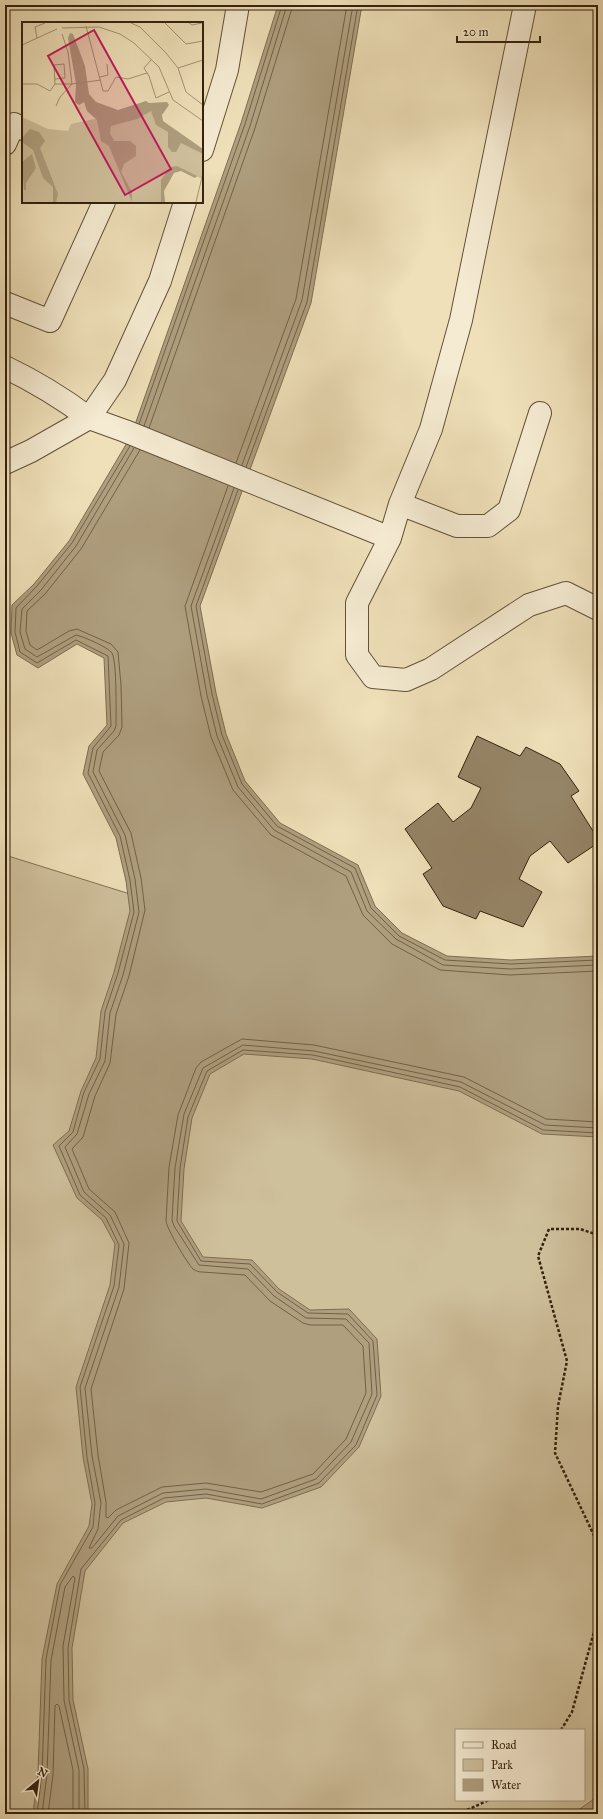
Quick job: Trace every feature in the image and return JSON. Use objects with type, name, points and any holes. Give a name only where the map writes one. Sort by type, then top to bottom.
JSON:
[{"type":"street","points":[[203,147],[228,70],[238,5]]},
{"type":"street","points":[[525,5],[461,320],[431,429],[400,504],[390,538],[357,603],[357,655],[373,677],[406,680],[424,672],[461,650],[530,605],[566,593],[598,609]]},
{"type":"street","points":[[5,144],[14,124],[22,128]]},
{"type":"street","points":[[5,303],[50,321],[104,203]]},
{"type":"street","points":[[5,463],[31,451],[89,418],[116,380],[160,281],[185,203]]},
{"type":"street","points":[[5,367],[60,396],[89,418],[390,538]]},
{"type":"street","points":[[400,504],[457,526],[488,526],[509,510],[540,413]]},
{"type":"path","points":[[598,1235],[580,1229],[549,1229],[538,1256],[567,1360],[558,1406],[555,1453],[598,1544]]},
{"type":"path","points":[[562,1729],[572,1712],[598,1617]]},
{"type":"path","points":[[458,1814],[487,1801]]},
{"type":"green space","points":[[5,855],[598,1040],[598,1814],[5,1814]]},
{"type":"water","points":[[278,5],[362,5],[311,303],[200,606],[216,693],[226,734],[245,781],[280,823],[358,865],[375,906],[402,933],[447,956],[511,960],[598,956],[598,1137],[542,1134],[459,1091],[312,1059],[244,1054],[210,1074],[192,1118],[184,1169],[181,1221],[203,1257],[252,1260],[279,1289],[310,1310],[349,1309],[377,1339],[381,1396],[359,1447],[321,1487],[262,1508],[206,1498],[166,1502],[123,1523],[85,1571],[72,1648],[73,1700],[88,1769],[88,1814],[33,1814],[38,1773],[42,1659],[57,1584],[89,1526],[92,1504],[83,1457],[76,1387],[110,1285],[115,1244],[102,1220],[77,1198],[53,1145],[69,1131],[81,1091],[96,1058],[101,1011],[114,972],[130,911],[126,881],[116,838],[83,774],[89,746],[107,725],[104,658],[77,644],[38,668],[17,655],[11,633],[12,605],[34,584],[69,541],[131,436],[241,123]]},
{"type":"water","points":[[598,1796],[598,1814],[573,1814]]},
{"type":"building","points":[[477,736],[520,756],[526,747],[560,764],[579,791],[571,796],[598,839],[598,843],[568,863],[550,841],[530,856],[519,879],[542,892],[523,927],[480,911],[476,919],[443,906],[423,874],[432,868],[405,829],[438,803],[453,822],[471,808],[481,788],[458,777]]}]
